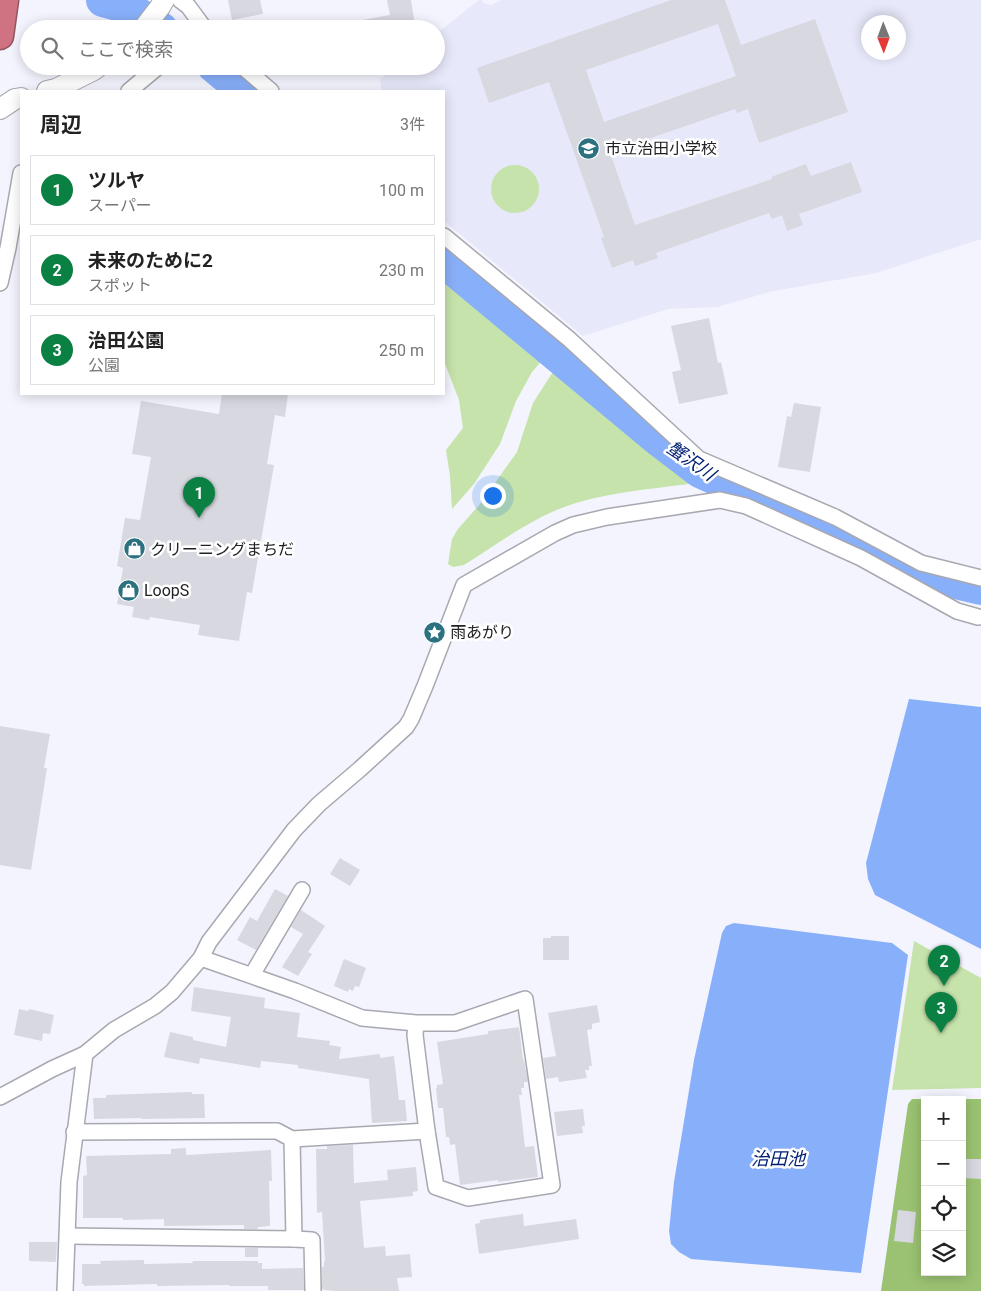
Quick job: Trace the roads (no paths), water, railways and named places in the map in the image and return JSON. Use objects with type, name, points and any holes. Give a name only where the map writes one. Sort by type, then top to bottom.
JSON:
[{"type":"highway","points":[[1,32],[6,0]]},
{"type":"main road","points":[[150,20],[162,3]]},
{"type":"main road","points":[[52,90],[84,75]]},
{"type":"main road","points":[[0,109],[15,99],[20,98]]},
{"type":"street","points":[[180,0],[188,6],[198,20]]},
{"type":"street","points":[[130,90],[148,75]]},
{"type":"street","points":[[252,75],[270,90]]},
{"type":"street","points":[[0,283],[4,247],[20,177]]},
{"type":"street","points":[[445,237],[569,339],[699,459],[835,517],[921,563],[981,578]]},
{"type":"street","points":[[0,1097],[52,1069],[85,1054],[114,1030],[155,1006],[172,992],[201,958],[209,942],[294,830],[319,804],[360,770],[406,727],[412,719],[464,585],[555,533],[573,525],[607,517],[720,500],[746,506],[851,553],[957,611],[978,617]]},
{"type":"street","points":[[252,975],[302,890]]},
{"type":"street","points":[[201,958],[295,991],[362,1018],[416,1024],[456,1023],[525,998],[552,1185],[468,1198],[436,1187],[426,1131],[415,1036],[416,1024]]},
{"type":"street","points":[[66,1291],[69,1182],[85,1054]]},
{"type":"street","points":[[74,1132],[276,1132],[292,1139],[426,1131]]},
{"type":"street","points":[[292,1139],[294,1239]]},
{"type":"street","points":[[68,1236],[312,1240],[313,1291]]},
{"type":"water","points":[[909,699],[981,707],[981,949],[875,895],[868,879],[866,863]]},
{"type":"water","name":"治田池","points":[[734,923],[892,943],[908,955],[861,1273],[691,1259],[679,1252],[671,1244],[669,1231],[674,1182],[694,1060],[722,933],[726,926]]},
{"type":"waterway","name":"蟹沢川","points":[[103,0],[125,6],[147,20]]},
{"type":"waterway","name":"蟹沢川","points":[[225,75],[243,90]]},
{"type":"waterway","name":"蟹沢川","points":[[445,262],[658,439],[700,471],[844,537],[917,573],[981,588]]},
{"type":"place","name":"市立治田小学校","points":[[589,148]]},
{"type":"place","name":"ツルヤ","points":[[199,518]]},
{"type":"place","name":"クリーニングまちだ","points":[[134,549]]},
{"type":"place","name":"LoopS","points":[[128,590]]},
{"type":"place","name":"雨あがり","points":[[434,632]]},
{"type":"place","name":"未来のために2","points":[[944,986]]},
{"type":"place","name":"治田公園","points":[[941,1033]]}]
